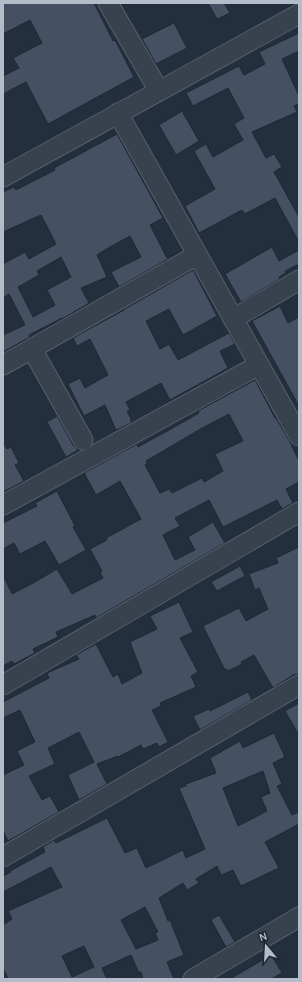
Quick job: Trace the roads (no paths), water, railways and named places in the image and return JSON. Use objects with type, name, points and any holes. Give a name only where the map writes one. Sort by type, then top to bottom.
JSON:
[{"type":"street","points":[[108,3],[159,91]]},
{"type":"street","points":[[3,177],[299,14]]},
{"type":"street","points":[[118,113],[299,436]]},
{"type":"street","points":[[3,365],[197,255]]},
{"type":"street","points":[[233,319],[299,280]]},
{"type":"street","points":[[32,349],[83,440]]},
{"type":"street","points":[[3,505],[259,365]]},
{"type":"street","points":[[3,685],[299,512]]},
{"type":"street","points":[[3,857],[299,685]]},
{"type":"street","points":[[193,979],[299,917]]}]
